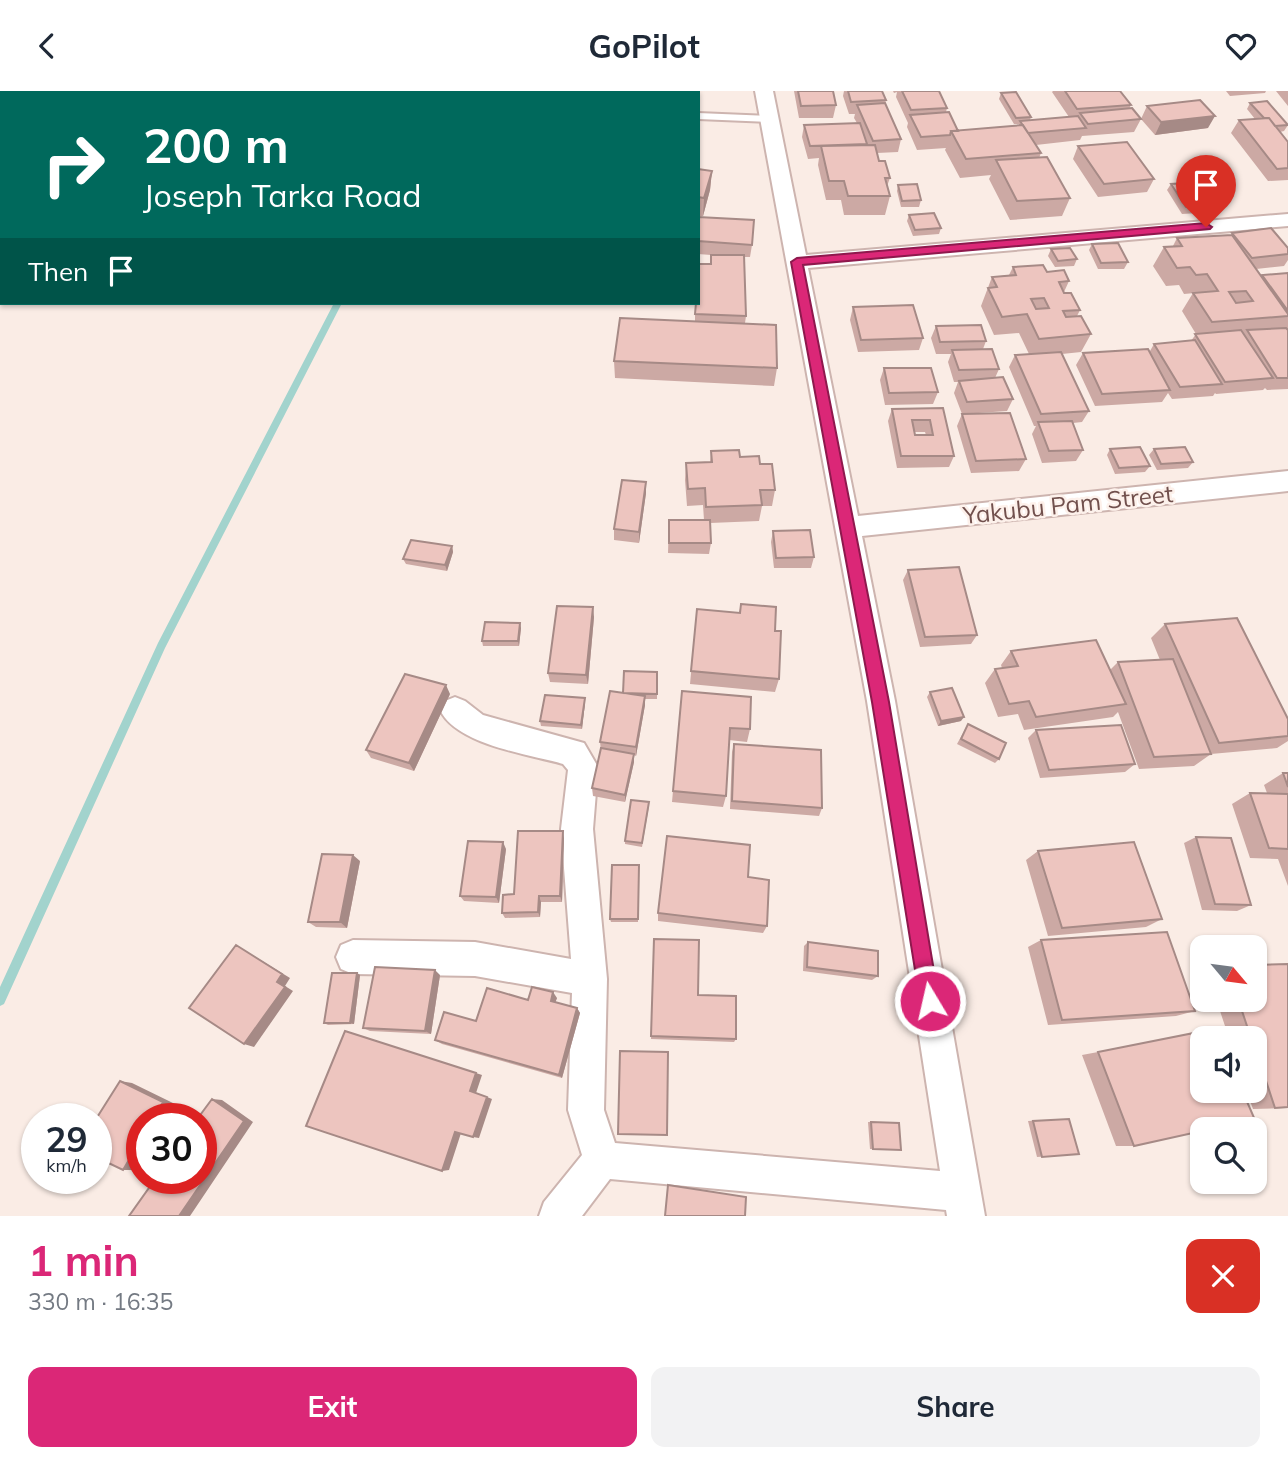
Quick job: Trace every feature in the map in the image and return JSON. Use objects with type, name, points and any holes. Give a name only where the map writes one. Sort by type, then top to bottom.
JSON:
[{"type":"street","points":[[602,1159],[963,1204],[881,702],[764,91]]},
{"type":"street","points":[[797,262],[1288,220]]},
{"type":"street","name":"Yakubu Pam Street","points":[[847,527],[1288,481]]},
{"type":"street","points":[[456,710],[475,726],[573,753],[583,767],[577,829],[590,979],[586,1109],[602,1159]]},
{"type":"street","points":[[353,957],[475,959],[590,979]]},
{"type":"street","points":[[558,1216],[602,1159]]},
{"type":"lane","points":[[700,115],[769,119]]},
{"type":"building","points":[[798,91],[833,91],[836,105],[801,106]]},
{"type":"building","points":[[848,91],[882,91],[886,100],[851,102]]},
{"type":"building","points":[[902,91],[939,91],[947,108],[911,110]]},
{"type":"building","points":[[1065,91],[1120,91],[1131,105],[1077,109]]},
{"type":"building","points":[[1016,92],[1031,117],[1016,118],[1001,93]]},
{"type":"building","points":[[1200,100],[1215,116],[1161,122],[1147,106]]},
{"type":"building","points":[[1267,101],[1288,125],[1275,126],[1250,103]]},
{"type":"building","points":[[885,103],[901,139],[873,141],[857,105]]},
{"type":"building","points":[[1132,108],[1141,119],[1088,124],[1080,113]]},
{"type":"building","points":[[949,112],[958,131],[951,131],[950,135],[921,137],[910,115]]},
{"type":"building","points":[[1078,116],[1086,128],[1028,133],[1020,121]]},
{"type":"building","points":[[1269,118],[1288,142],[1288,168],[1277,169],[1239,120]]},
{"type":"building","points":[[860,123],[867,144],[810,146],[804,125]]},
{"type":"building","points":[[1023,125],[1041,153],[966,159],[951,131]]},
{"type":"building","points":[[1127,142],[1154,179],[1104,184],[1078,146]]},
{"type":"building","points":[[875,145],[879,161],[885,161],[890,178],[885,178],[890,196],[848,196],[844,181],[829,181],[821,146]]},
{"type":"building","points":[[1047,157],[1070,198],[1017,201],[996,160]]},
{"type":"building","points":[[700,169],[712,171],[704,198],[700,197]]},
{"type":"building","points":[[1187,183],[1203,206],[1186,207],[1171,184]]},
{"type":"building","points":[[917,184],[921,200],[902,201],[898,185]]},
{"type":"building","points":[[934,213],[941,228],[915,230],[909,215]]},
{"type":"building","points":[[700,217],[754,220],[752,245],[700,241]]},
{"type":"building","points":[[1271,228],[1288,248],[1288,254],[1252,258],[1232,233]]},
{"type":"building","points":[[1232,235],[1288,316],[1212,322],[1193,293],[1218,291],[1207,274],[1196,275],[1190,267],[1177,268],[1164,247],[1182,246],[1177,238]],"holes":[[[1246,291],[1253,301],[1236,303],[1229,292]]]},
{"type":"building","points":[[1118,243],[1128,262],[1101,263],[1092,244]]},
{"type":"building","points":[[1070,248],[1077,259],[1058,261],[1051,249]]},
{"type":"building","points":[[711,255],[744,255],[746,316],[695,314],[696,305],[700,305],[700,264],[711,264]]},
{"type":"building","points":[[1043,265],[1047,272],[1064,270],[1069,281],[1059,282],[1064,293],[1071,293],[1080,310],[1063,311],[1066,317],[1081,316],[1091,334],[1039,339],[1027,314],[1002,317],[988,288],[997,287],[992,277],[1016,275],[1013,267]],"holes":[[[1044,298],[1049,308],[1036,309],[1031,299]]]},
{"type":"building","points":[[1288,273],[1288,311],[1262,275]]},
{"type":"building","points":[[913,305],[923,338],[861,340],[853,307]]},
{"type":"building","points":[[620,318],[776,325],[777,368],[614,361]]},
{"type":"building","points":[[981,325],[986,341],[940,342],[936,326]]},
{"type":"building","points":[[1286,328],[1288,378],[1277,378],[1247,330]]},
{"type":"building","points":[[1241,330],[1273,378],[1225,382],[1195,334]]},
{"type":"building","points":[[1195,340],[1222,384],[1180,387],[1154,344]]},
{"type":"building","points":[[992,349],[999,369],[959,370],[952,350]]},
{"type":"building","points":[[1148,349],[1170,390],[1102,394],[1083,353]]},
{"type":"building","points":[[1061,352],[1089,411],[1041,414],[1015,355]]},
{"type":"building","points":[[884,368],[931,368],[938,392],[889,393]]},
{"type":"building","points":[[1003,377],[1013,399],[967,402],[959,381]]},
{"type":"building","points":[[943,408],[954,456],[901,456],[892,409]],"holes":[[[912,420],[930,420],[933,435],[915,435]]]},
{"type":"building","points":[[1010,413],[1026,459],[976,461],[962,414]]},
{"type":"building","points":[[1072,421],[1083,450],[1049,451],[1038,422]]},
{"type":"building","points":[[1140,447],[1150,466],[1119,468],[1110,449]]},
{"type":"building","points":[[1185,447],[1193,462],[1161,464],[1154,449]]},
{"type":"building","points":[[739,450],[740,457],[759,456],[760,464],[772,464],[775,490],[760,490],[762,505],[706,507],[705,488],[688,489],[686,463],[712,462],[711,451]]},
{"type":"building","points":[[622,480],[646,482],[639,532],[614,529]]},
{"type":"building","points":[[669,520],[710,520],[711,543],[669,543]]},
{"type":"building","points":[[810,530],[814,557],[776,558],[773,531]]},
{"type":"building","points":[[411,540],[452,546],[445,565],[403,559]]},
{"type":"building","points":[[959,567],[977,635],[925,637],[908,570]]},
{"type":"building","points":[[741,604],[776,607],[775,631],[781,631],[779,679],[691,671],[697,609],[740,613]]},
{"type":"building","points":[[557,606],[593,607],[586,675],[548,673]]},
{"type":"building","points":[[1237,618],[1288,719],[1288,736],[1219,743],[1165,624]]},
{"type":"building","points":[[485,622],[520,623],[518,641],[482,641]]},
{"type":"building","points":[[1096,640],[1126,704],[1036,717],[1029,701],[1009,704],[995,669],[1018,666],[1011,651]]},
{"type":"building","points":[[1173,659],[1211,754],[1154,757],[1118,662]]},
{"type":"building","points":[[624,671],[657,672],[657,694],[623,693]]},
{"type":"building","points":[[405,674],[446,685],[409,763],[366,750]]},
{"type":"building","points":[[952,688],[964,717],[941,721],[930,692]]},
{"type":"building","points":[[610,691],[645,696],[636,747],[600,742]]},
{"type":"building","points":[[682,691],[751,697],[750,729],[730,728],[726,796],[673,791]]},
{"type":"building","points":[[545,695],[585,698],[581,725],[540,721]]},
{"type":"building","points":[[968,724],[1006,743],[999,759],[961,739]]},
{"type":"building","points":[[1121,725],[1135,764],[1049,770],[1036,730]]},
{"type":"building","points":[[734,744],[821,750],[822,808],[732,801]]},
{"type":"building","points":[[601,748],[634,754],[625,795],[592,788]]},
{"type":"building","points":[[1283,773],[1288,773],[1288,787]]},
{"type":"building","points":[[1250,793],[1288,794],[1288,849],[1269,848]]},
{"type":"building","points":[[631,800],[649,802],[642,843],[625,841]]},
{"type":"building","points":[[518,831],[563,831],[560,896],[539,896],[538,912],[502,913],[503,895],[514,894]]},
{"type":"building","points":[[667,836],[750,845],[748,877],[769,880],[767,926],[658,913]]},
{"type":"building","points":[[1196,837],[1231,838],[1251,905],[1215,904]]},
{"type":"building","points":[[468,841],[503,842],[496,897],[460,896]]},
{"type":"building","points":[[1134,842],[1162,919],[1062,928],[1038,851]]},
{"type":"building","points":[[322,854],[353,855],[340,922],[308,922]]},
{"type":"building","points":[[612,865],[639,865],[638,919],[610,919]]},
{"type":"building","points":[[1167,932],[1190,997],[1190,1011],[1062,1020],[1041,940]]},
{"type":"building","points":[[654,939],[699,940],[698,995],[736,996],[736,1039],[651,1036]]},
{"type":"building","points":[[808,942],[878,951],[878,976],[807,967]]},
{"type":"building","points":[[236,945],[282,974],[277,982],[285,987],[244,1044],[189,1008]]},
{"type":"building","points":[[1288,964],[1288,1107],[1275,1108],[1267,1084],[1267,1026],[1247,1026],[1242,1012],[1267,1012],[1267,965]]},
{"type":"building","points":[[375,967],[435,970],[425,1031],[363,1028]]},
{"type":"building","points":[[332,973],[357,973],[350,1023],[324,1023]]},
{"type":"building","points":[[532,987],[553,992],[551,1001],[577,1008],[559,1075],[435,1040],[444,1012],[476,1021],[487,988],[528,1000]]},
{"type":"building","points":[[345,1031],[476,1073],[470,1091],[487,1097],[473,1137],[455,1132],[442,1171],[306,1126]]},
{"type":"building","points":[[1190,1034],[1190,1103],[1248,1103],[1254,1117],[1190,1117],[1190,1134],[1134,1146],[1098,1052]]},
{"type":"building","points":[[620,1051],[668,1052],[667,1135],[618,1134]]},
{"type":"building","points":[[120,1081],[163,1102],[126,1103],[126,1165],[123,1170],[112,1165],[112,1103],[106,1103]]},
{"type":"building","points":[[212,1099],[244,1121],[217,1160],[217,1103],[209,1103]]},
{"type":"building","points":[[1069,1119],[1079,1154],[1042,1157],[1033,1121]]},
{"type":"building","points":[[871,1122],[899,1123],[901,1150],[873,1149]]},
{"type":"building","points":[[668,1185],[746,1197],[745,1216],[665,1216]]},
{"type":"building","points":[[145,1194],[194,1194],[179,1216],[129,1216]]},
{"type":"waterway","points":[[0,1000],[161,646],[337,305]]},
{"type":"route","points":[[930,1001],[881,702],[797,262],[1206,227]]}]
